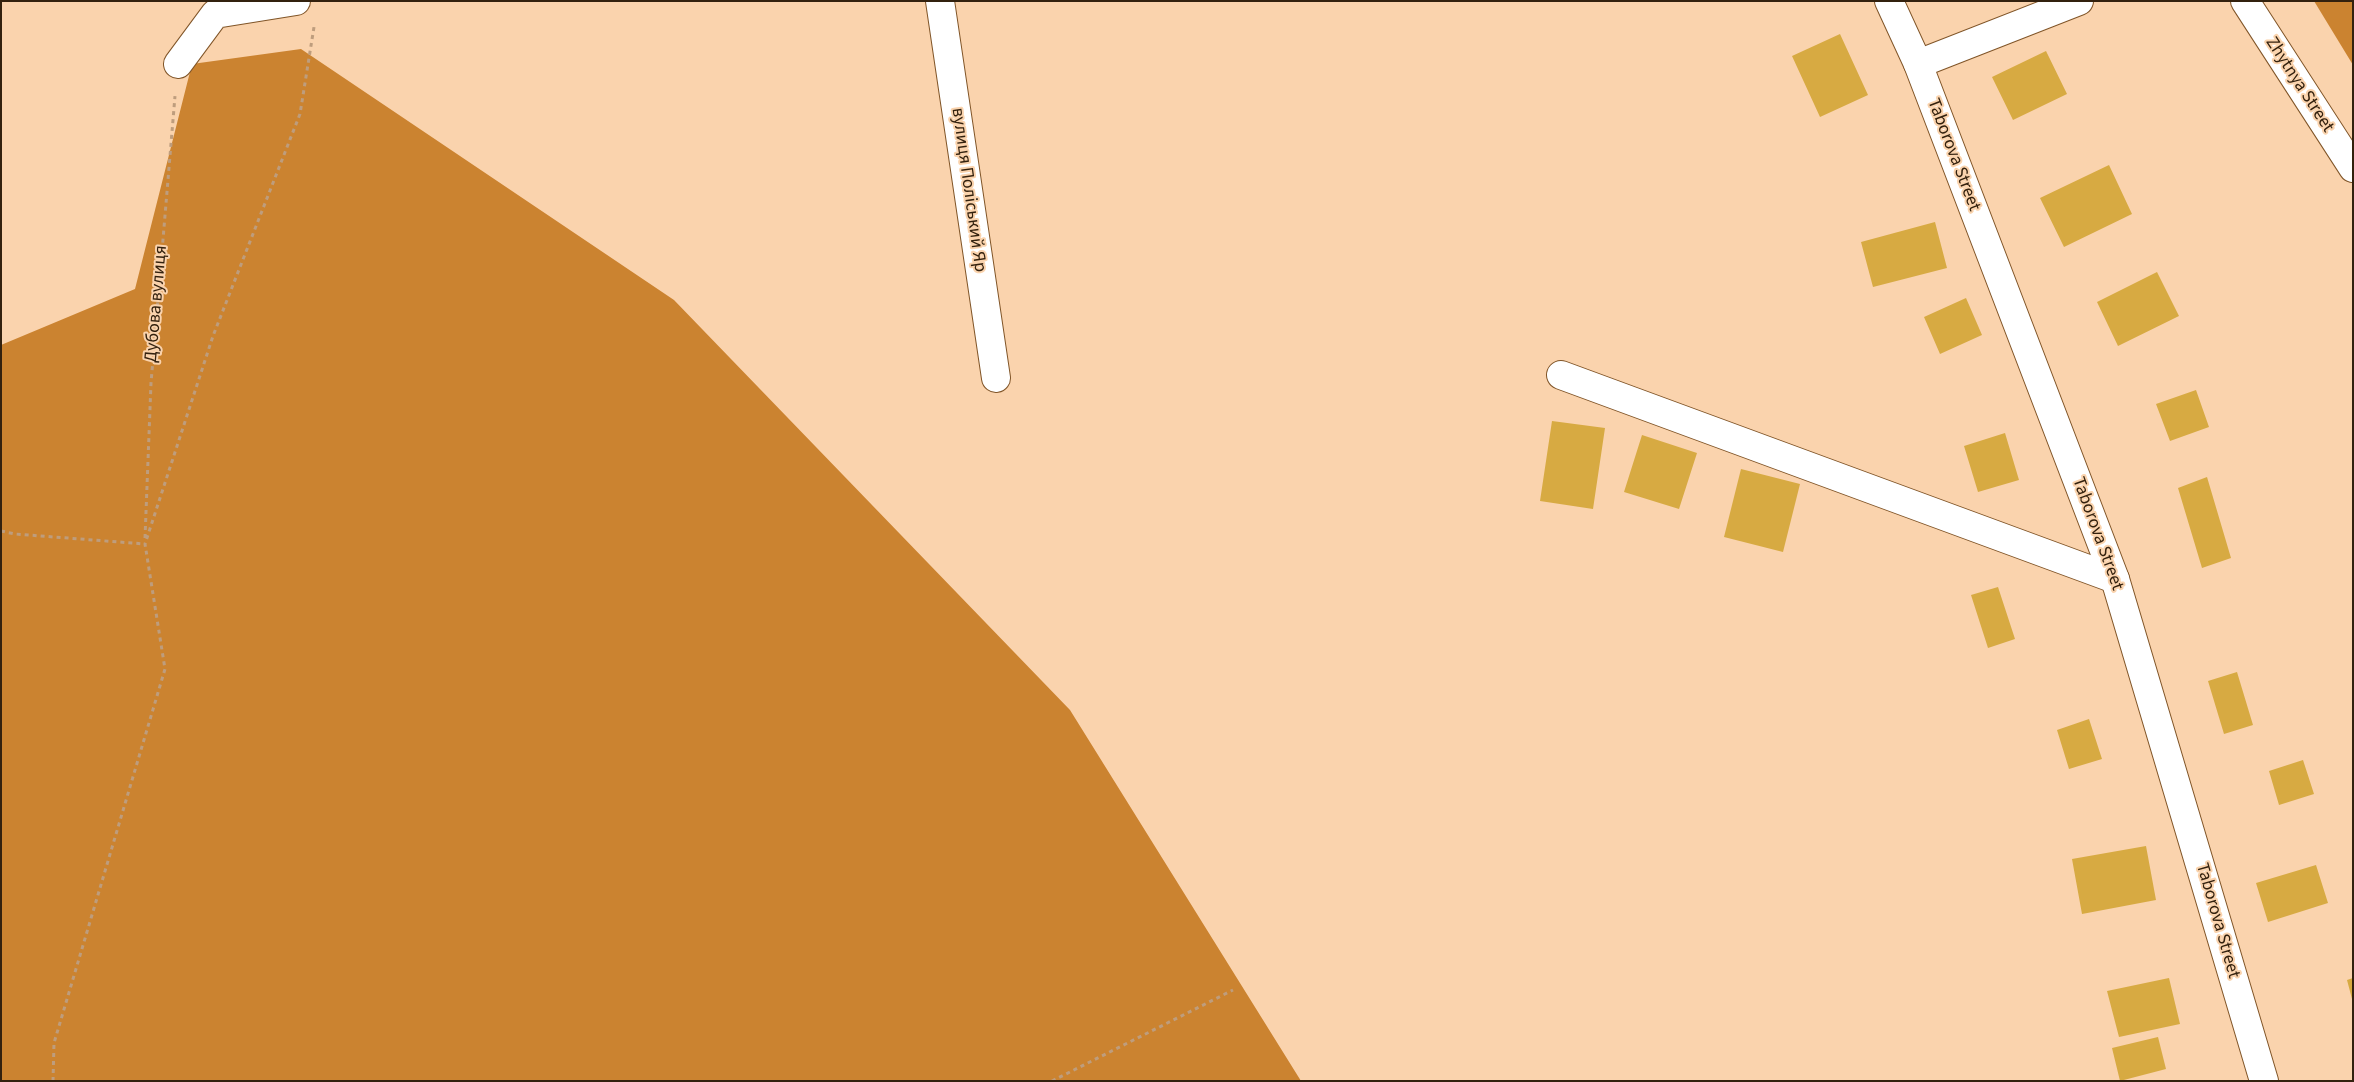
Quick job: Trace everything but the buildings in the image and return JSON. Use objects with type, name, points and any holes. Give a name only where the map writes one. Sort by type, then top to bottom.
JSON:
[{"type":"street","points":[[178,64],[215,14],[296,1]]},
{"type":"street","name":"вулиця Поліський Яр","points":[[940,1],[996,378]]},
{"type":"street","name":"Taborova Street","points":[[1889,1],[1918,64],[2115,579],[2264,1081]]},
{"type":"street","points":[[1918,64],[2079,1]]},
{"type":"street","name":"Zhytnya Street","points":[[2245,1],[2353,168]]},
{"type":"street","points":[[1561,375],[2115,579]]},
{"type":"path","points":[[1,531],[15,534],[145,544],[213,336],[300,114],[315,20]]},
{"type":"path","name":"Дубова вулиця","points":[[53,1081],[54,1043],[165,669],[145,544],[151,382],[178,64]]},
{"type":"path","points":[[1052,1081],[1232,990]]},
{"type":"shaded area","points":[[2314,1],[2353,1],[2353,65]]},
{"type":"shaded area","points":[[301,49],[674,300],[1070,710],[1301,1081],[1,1081],[1,345],[135,289],[192,64]]}]
